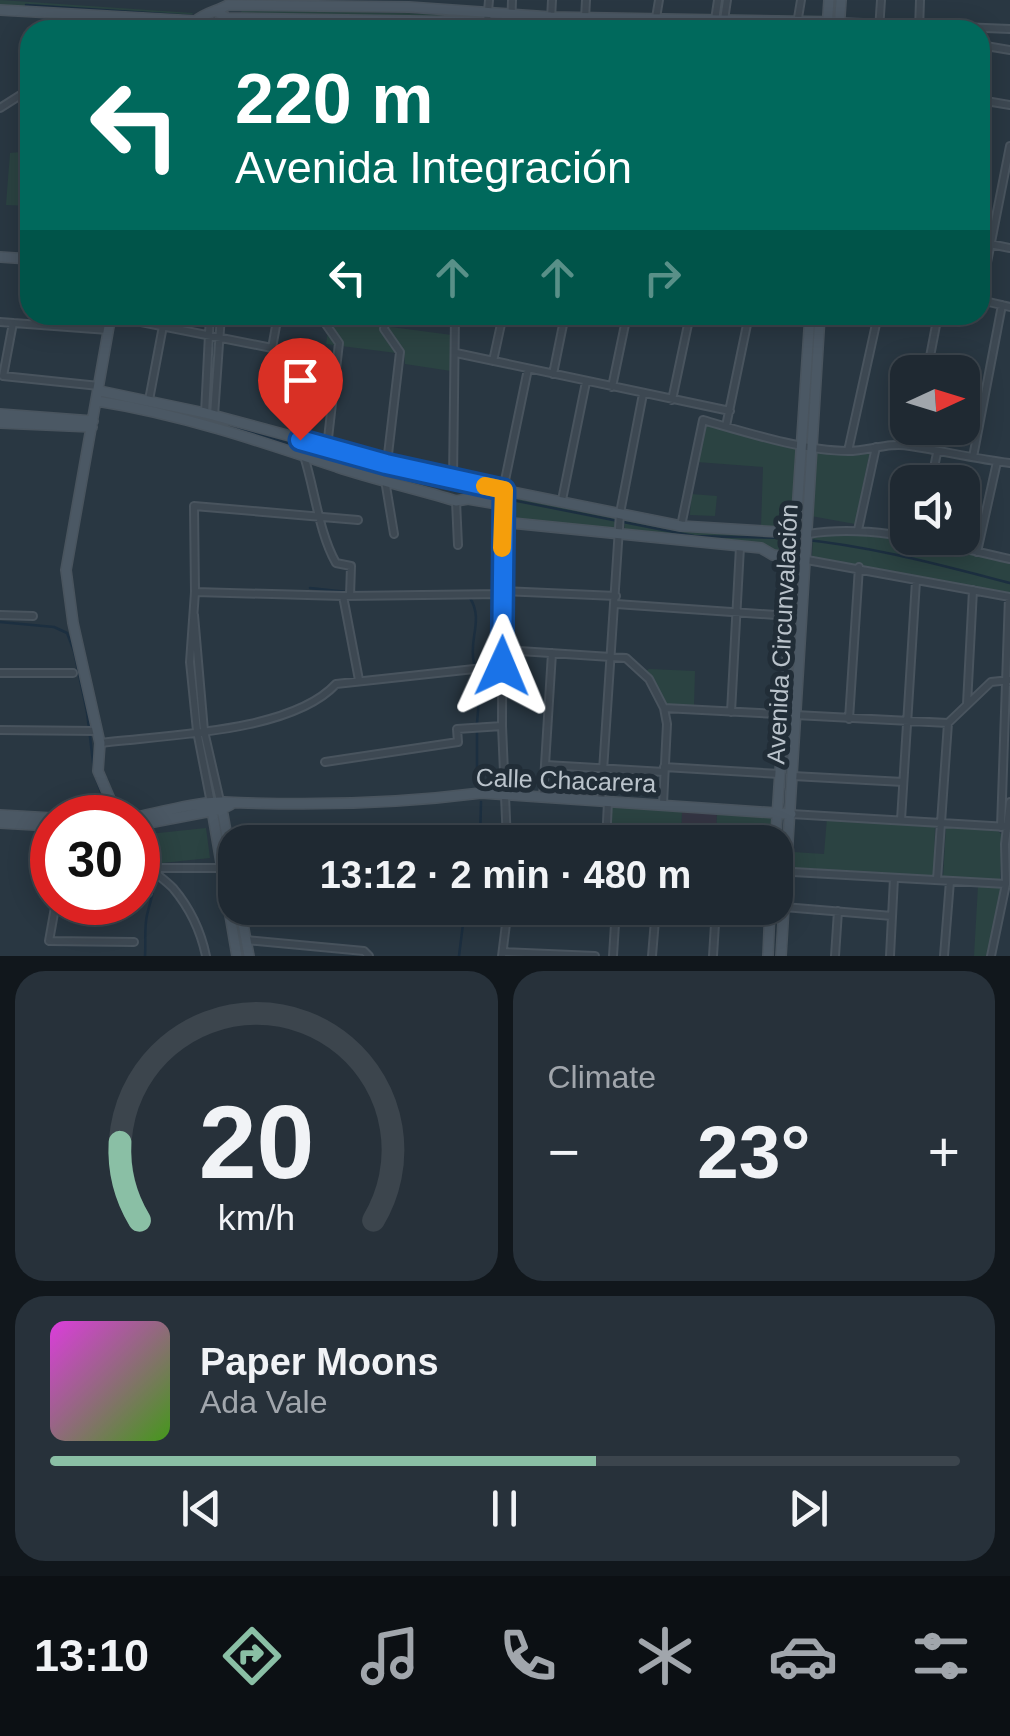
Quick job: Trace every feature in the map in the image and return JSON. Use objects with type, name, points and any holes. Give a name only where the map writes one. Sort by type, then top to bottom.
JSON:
[{"type":"main road","points":[[198,20],[201,15],[217,12],[233,2],[448,4],[497,20]]},
{"type":"main road","points":[[232,18],[233,2]]},
{"type":"main road","points":[[0,10],[156,20]]},
{"type":"main road","points":[[217,12],[250,20]]},
{"type":"main road","points":[[483,20],[487,18]]},
{"type":"main road","points":[[108,795],[98,771],[100,742],[72,622],[66,570],[109,325]]},
{"type":"main road","name":"Avenida Circunvalación","points":[[808,445],[810,325]]},
{"type":"main road","name":"Avenida Circunvalación","points":[[778,825],[795,559],[802,538],[819,325]]},
{"type":"main road","points":[[99,392],[210,414],[454,480],[503,498]]},
{"type":"main road","points":[[99,392],[456,501],[562,500],[682,526],[802,538]]},
{"type":"main road","points":[[0,414],[92,424]]},
{"type":"main road","points":[[0,422],[92,424]]},
{"type":"main road","points":[[502,522],[761,548],[773,556],[807,560]]},
{"type":"main road","name":"Avenida Circunvalación","points":[[789,825],[807,560],[802,538]]},
{"type":"main road","name":"Calle Chacarera","points":[[216,806],[262,802],[316,806],[481,793],[791,814]]},
{"type":"main road","points":[[160,814],[216,806]]},
{"type":"main road","points":[[160,820],[216,806]]},
{"type":"main road","points":[[216,806],[220,825]]},
{"type":"main road","points":[[0,815],[30,817]]},
{"type":"main road","points":[[0,823],[30,825]]},
{"type":"main road","points":[[235,925],[237,956]]},
{"type":"main road","points":[[243,925],[249,956]]},
{"type":"main road","points":[[768,956],[769,925]]},
{"type":"main road","name":"Avenida Circunvalación","points":[[781,956],[782,925]]},
{"type":"street","points":[[487,18],[488,0]]},
{"type":"street","points":[[123,20],[124,16]]},
{"type":"street","points":[[1010,146],[990,244],[1010,248]]},
{"type":"street","points":[[973,457],[1006,306]]},
{"type":"street","points":[[0,322],[20,324]]},
{"type":"street","points":[[13,323],[2,377],[99,392]]},
{"type":"street","points":[[40,325],[108,330]]},
{"type":"street","points":[[158,325],[272,348],[276,325]]},
{"type":"street","points":[[210,325],[210,414]]},
{"type":"street","points":[[210,414],[220,325]]},
{"type":"street","points":[[326,325],[339,343],[327,448]]},
{"type":"street","points":[[385,325],[400,352],[386,464]]},
{"type":"street","points":[[454,480],[455,325]]},
{"type":"street","points":[[493,361],[501,325]]},
{"type":"street","points":[[553,374],[563,325]]},
{"type":"street","points":[[612,388],[625,325]]},
{"type":"street","points":[[672,400],[688,325]]},
{"type":"street","points":[[726,426],[748,325]]},
{"type":"street","points":[[848,451],[876,325]]},
{"type":"street","points":[[930,355],[936,325]]},
{"type":"street","points":[[150,400],[163,326]]},
{"type":"street","points":[[456,352],[730,411]]},
{"type":"street","points":[[507,825],[502,726],[503,498],[528,368]]},
{"type":"street","points":[[562,500],[586,382]]},
{"type":"street","points":[[606,825],[603,768],[620,513],[643,394]]},
{"type":"street","points":[[682,526],[703,420],[848,451],[911,446],[937,454],[1010,464]]},
{"type":"street","points":[[858,530],[876,446]]},
{"type":"street","points":[[304,454],[323,540],[336,564],[351,566],[347,596],[359,680]]},
{"type":"street","points":[[935,465],[937,454]]},
{"type":"street","points":[[980,538],[997,462]]},
{"type":"street","points":[[385,478],[394,534]]},
{"type":"street","points":[[456,501],[458,544]]},
{"type":"street","points":[[216,806],[201,731],[194,614],[194,506],[321,520],[358,520]]},
{"type":"street","points":[[802,538],[858,530],[890,535]]},
{"type":"street","points":[[730,712],[740,547]]},
{"type":"street","points":[[980,553],[1010,559]]},
{"type":"street","points":[[807,560],[858,566],[916,581],[1010,597],[1006,884],[991,956]]},
{"type":"street","points":[[849,719],[858,566]]},
{"type":"street","points":[[901,820],[916,581]]},
{"type":"street","points":[[967,705],[972,590]]},
{"type":"street","points":[[195,592],[347,596],[503,592],[791,616]]},
{"type":"street","points":[[0,615],[32,616]]},
{"type":"street","points":[[503,650],[611,655],[626,658],[649,679],[664,708],[666,724],[663,804]]},
{"type":"street","points":[[544,797],[552,652]]},
{"type":"street","points":[[100,742],[248,726],[328,693],[336,684],[502,666]]},
{"type":"street","points":[[0,673],[73,673]]},
{"type":"street","points":[[937,880],[948,723],[991,682],[1008,680]]},
{"type":"street","points":[[664,708],[948,723]]},
{"type":"street","points":[[325,762],[458,742],[457,729],[502,726]]},
{"type":"street","points":[[0,730],[97,730]]},
{"type":"street","points":[[546,765],[781,774]]},
{"type":"street","points":[[793,776],[903,782]]},
{"type":"street","points":[[1004,827],[1010,802]]},
{"type":"street","points":[[791,814],[1004,827]]},
{"type":"street","points":[[160,868],[218,868]]},
{"type":"street","points":[[793,873],[1006,884]]},
{"type":"street","points":[[160,878],[187,908],[202,937],[206,956]]},
{"type":"street","points":[[890,956],[894,878]]},
{"type":"street","points":[[944,956],[950,882]]},
{"type":"street","points":[[793,907],[892,916]]},
{"type":"street","points":[[835,956],[838,911]]},
{"type":"street","points":[[52,925],[49,941],[134,942]]},
{"type":"street","points":[[506,925],[502,954],[593,956]]},
{"type":"street","points":[[613,956],[615,925]]},
{"type":"street","points":[[652,956],[655,925]]},
{"type":"street","points":[[713,956],[715,925]]},
{"type":"street","points":[[246,940],[329,952],[364,951],[369,956]]},
{"type":"shaded area","points":[[682,809],[717,812],[717,825],[682,825]]},
{"type":"green space","points":[[0,0],[193,13],[191,16],[0,6]]},
{"type":"green space","points":[[242,9],[483,15],[483,19],[247,15],[241,13]]},
{"type":"green space","points":[[20,152],[20,206],[6,205],[10,153]]},
{"type":"green space","points":[[329,325],[376,325],[452,335],[451,371],[405,364],[404,354],[326,344]]},
{"type":"green space","points":[[703,421],[721,429],[797,446],[791,528],[761,526],[763,467],[697,462]]},
{"type":"green space","points":[[816,451],[853,456],[870,451],[855,524],[811,516]]},
{"type":"green space","points":[[508,493],[616,514],[615,530],[507,518]]},
{"type":"green space","points":[[691,494],[717,496],[715,516],[690,515]]},
{"type":"green space","points":[[624,519],[681,530],[792,535],[791,555],[625,531]]},
{"type":"green space","points":[[865,533],[890,538],[890,555],[975,555],[1010,562],[1010,595],[812,557],[813,535]]},
{"type":"green space","points":[[802,562],[795,710],[788,710],[798,564]]},
{"type":"green space","points":[[646,671],[695,671],[694,706],[667,705]]},
{"type":"green space","points":[[612,805],[682,809],[682,825],[611,825]]},
{"type":"green space","points":[[717,812],[773,815],[772,825],[717,825]]},
{"type":"green space","points":[[827,818],[935,825],[931,878],[793,869],[793,852],[824,854]]},
{"type":"green space","points":[[946,826],[996,829],[1002,835],[1000,881],[943,878]]},
{"type":"green space","points":[[206,828],[210,858],[160,863],[160,833]]},
{"type":"green space","points":[[978,886],[1003,887],[987,956],[974,956]]},
{"type":"waterway","points":[[26,5],[194,16]]},
{"type":"waterway","points":[[109,398],[142,404]]},
{"type":"waterway","points":[[179,412],[455,491],[499,498]]},
{"type":"waterway","points":[[507,499],[694,536],[790,538]]},
{"type":"waterway","points":[[798,539],[879,551],[1010,583]]},
{"type":"waterway","points":[[310,588],[347,592]]},
{"type":"waterway","points":[[355,592],[417,592]]},
{"type":"waterway","points":[[470,598],[476,614],[474,663]]},
{"type":"waterway","points":[[0,622],[54,627],[67,633],[87,712],[94,770]]},
{"type":"waterway","points":[[476,674],[480,687],[477,723]]},
{"type":"waterway","points":[[477,730],[477,789]]},
{"type":"waterway","points":[[96,778],[102,795]]},
{"type":"waterway","points":[[480,825],[481,802]]},
{"type":"waterway","points":[[145,956],[146,925]]},
{"type":"waterway","points":[[459,956],[463,925]]},
{"type":"slow traffic","points":[[485,486],[504,490],[502,548]]},
{"type":"route","points":[[300,440],[504,490],[502,666]]}]
